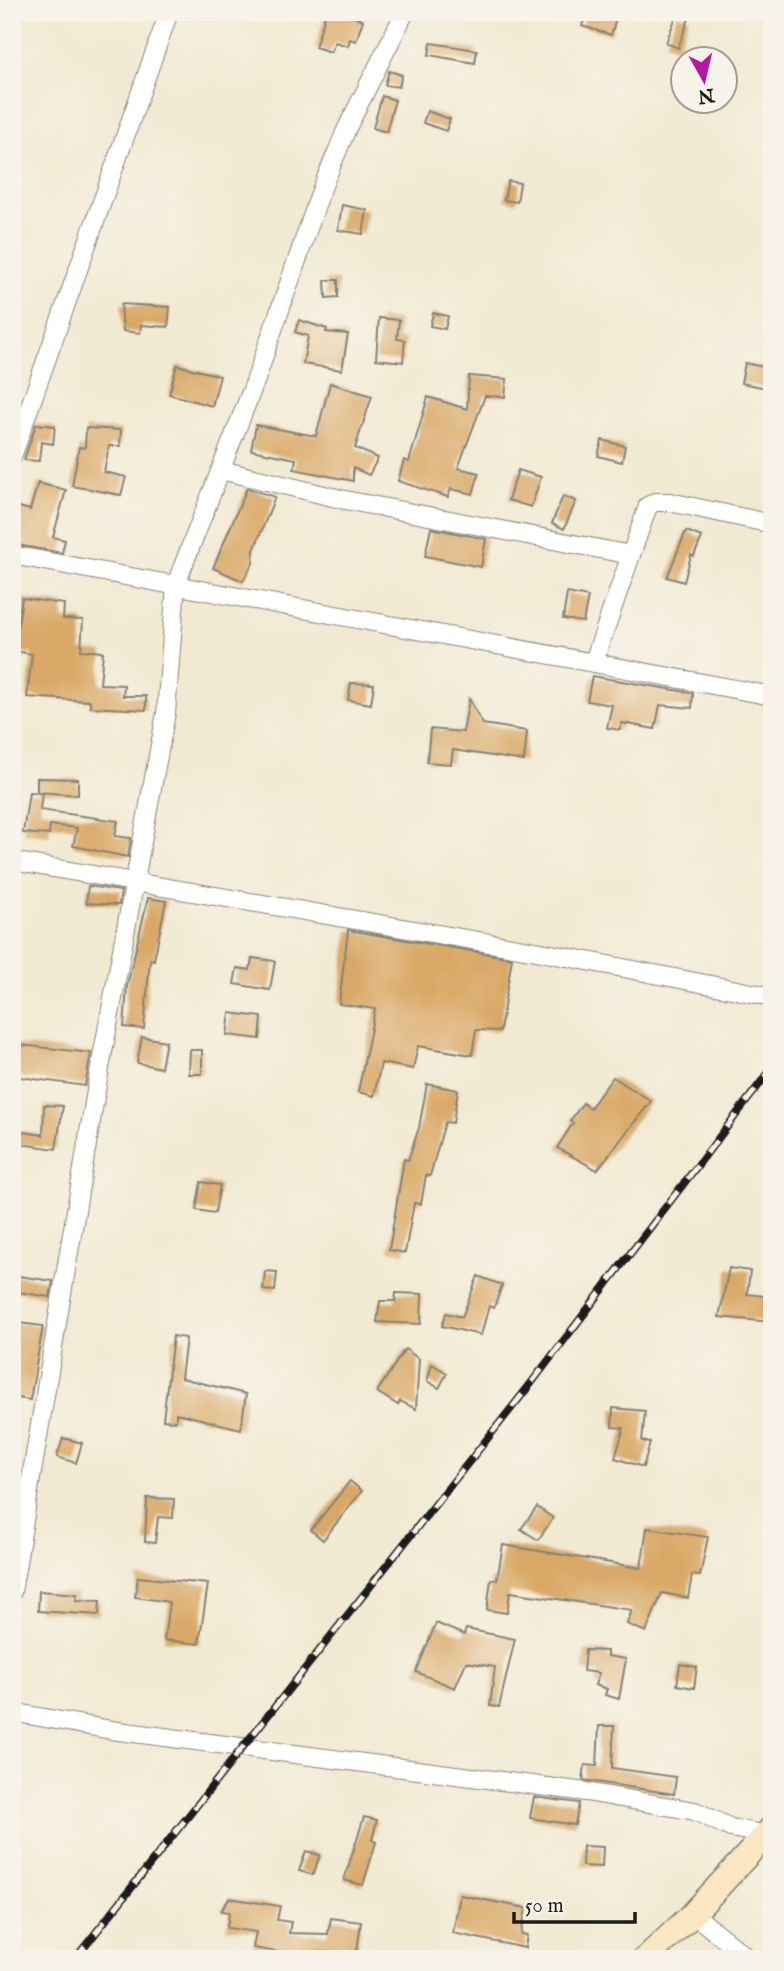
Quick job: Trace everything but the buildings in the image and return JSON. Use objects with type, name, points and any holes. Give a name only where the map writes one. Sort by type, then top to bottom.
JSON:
[{"type":"street","points":[[12,457],[169,12]]},
{"type":"street","points":[[12,1592],[98,1079],[166,713],[176,584],[263,361],[322,188],[347,128],[405,12]]},
{"type":"street","points":[[221,470],[345,500],[631,555]]},
{"type":"street","points":[[594,661],[643,515],[655,502],[772,524]]},
{"type":"street","points":[[12,555],[772,696]]},
{"type":"street","points":[[12,861],[509,947],[772,997]]},
{"type":"street","points":[[12,1712],[111,1730],[586,1793],[695,1811],[731,1828],[769,1833]]},
{"type":"street","points":[[645,1959],[693,1914],[769,1833]]},
{"type":"street","points":[[693,1914],[749,1959]]},
{"type":"railway","points":[[75,1959],[529,1386],[772,1068]]}]
